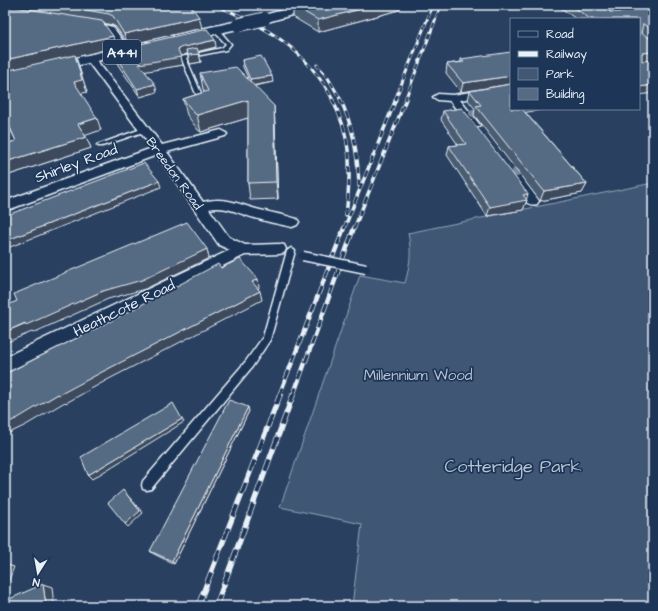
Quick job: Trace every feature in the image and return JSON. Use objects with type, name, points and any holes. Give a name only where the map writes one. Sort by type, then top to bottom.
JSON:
[{"type":"main road","name":"A441","points":[[5,78],[264,19],[285,9],[316,5]]},
{"type":"street","points":[[5,15],[17,9],[27,14]]},
{"type":"street","points":[[79,23],[110,29],[125,51]]},
{"type":"street","name":"Breedon Road","points":[[91,59],[159,150],[224,241],[243,250],[285,250]]},
{"type":"street","points":[[438,97],[453,98],[510,88]]},
{"type":"street","points":[[453,98],[481,134]]},
{"type":"street","name":"Shirley Road","points":[[5,206],[159,150],[221,134]]},
{"type":"street","points":[[509,170],[532,200]]},
{"type":"street","points":[[200,207],[216,203],[292,222]]},
{"type":"street","name":"Heathcote Road","points":[[5,365],[243,250]]},
{"type":"lane","points":[[198,93],[184,57],[224,49],[229,44],[216,30]]},
{"type":"lane","points":[[100,145],[144,130]]},
{"type":"lane","points":[[148,485],[249,364],[267,338],[285,250],[303,256],[370,269]]},
{"type":"green space","name":"Cotteridge Park","points":[[653,183],[653,606],[352,606],[362,524],[280,507],[360,275],[405,283],[410,258],[408,233]]},
{"type":"building","points":[[57,5],[190,5],[199,17],[124,34],[113,16],[109,14]]},
{"type":"building","points":[[292,5],[376,5],[318,20]]},
{"type":"building","points":[[571,5],[602,5],[610,12],[623,12],[616,5],[653,5],[653,30],[643,24],[641,33],[653,40],[653,52],[642,53],[642,61],[653,60],[653,85],[640,87],[640,18],[589,18]]},
{"type":"building","points":[[15,7],[102,21],[113,36],[5,60],[5,8]]},
{"type":"building","points":[[207,29],[215,40],[179,48],[178,50],[181,57],[139,64],[155,84],[137,89],[116,57],[114,50]]},
{"type":"building","points":[[197,48],[199,54],[188,55],[186,50]]},
{"type":"building","points":[[510,52],[510,76],[463,83],[447,64],[464,62],[461,59]]},
{"type":"building","points":[[75,55],[82,80],[74,82],[97,118],[78,124],[86,137],[5,162],[5,144],[16,141],[5,116],[5,71]]},
{"type":"building","points":[[261,56],[272,76],[250,79],[242,60]]},
{"type":"building","points":[[236,67],[274,106],[276,182],[248,183],[248,100],[197,115],[183,99],[208,91],[200,73]]},
{"type":"building","points":[[510,84],[510,110],[523,110],[587,184],[544,191],[476,106],[481,105],[470,91]]},
{"type":"building","points":[[462,108],[528,194],[523,195],[527,200],[490,207],[449,146],[466,144],[443,111]]},
{"type":"building","points":[[144,163],[159,181],[5,241],[5,216]]},
{"type":"building","points":[[187,222],[207,249],[142,280],[103,291],[26,325],[25,323],[5,332],[5,306],[17,301],[14,294]]},
{"type":"building","points":[[240,259],[258,279],[252,282],[260,291],[59,395],[58,394],[5,424],[5,374],[109,322],[218,264],[221,268]]},
{"type":"building","points":[[229,400],[248,407],[172,561],[150,551]]},
{"type":"building","points":[[173,403],[182,419],[88,475],[81,457]]},
{"type":"building","points":[[123,490],[140,511],[125,524],[108,503]]},
{"type":"building","points":[[43,584],[46,606],[5,606],[5,601]]},
{"type":"railway","points":[[216,5],[235,13],[268,31],[298,53],[322,82],[333,100]]},
{"type":"railway","points":[[395,100],[433,5]]},
{"type":"railway","points":[[405,100],[441,5]]},
{"type":"railway","points":[[317,65],[328,78],[341,100]]},
{"type":"railway","points":[[332,99],[344,128],[349,156],[349,184],[346,215]]},
{"type":"railway","points":[[340,99],[352,131],[358,164],[359,186]]},
{"type":"railway","points":[[344,229],[396,99]]},
{"type":"railway","points":[[354,229],[406,99]]},
{"type":"railway","points":[[279,396],[344,228]]},
{"type":"railway","points":[[293,396],[354,228]]},
{"type":"railway","points":[[198,606],[280,395]]},
{"type":"railway","points":[[216,606],[293,395]]},
{"type":"park label","name":"Millennium Wood","points":[[418,375]]}]
